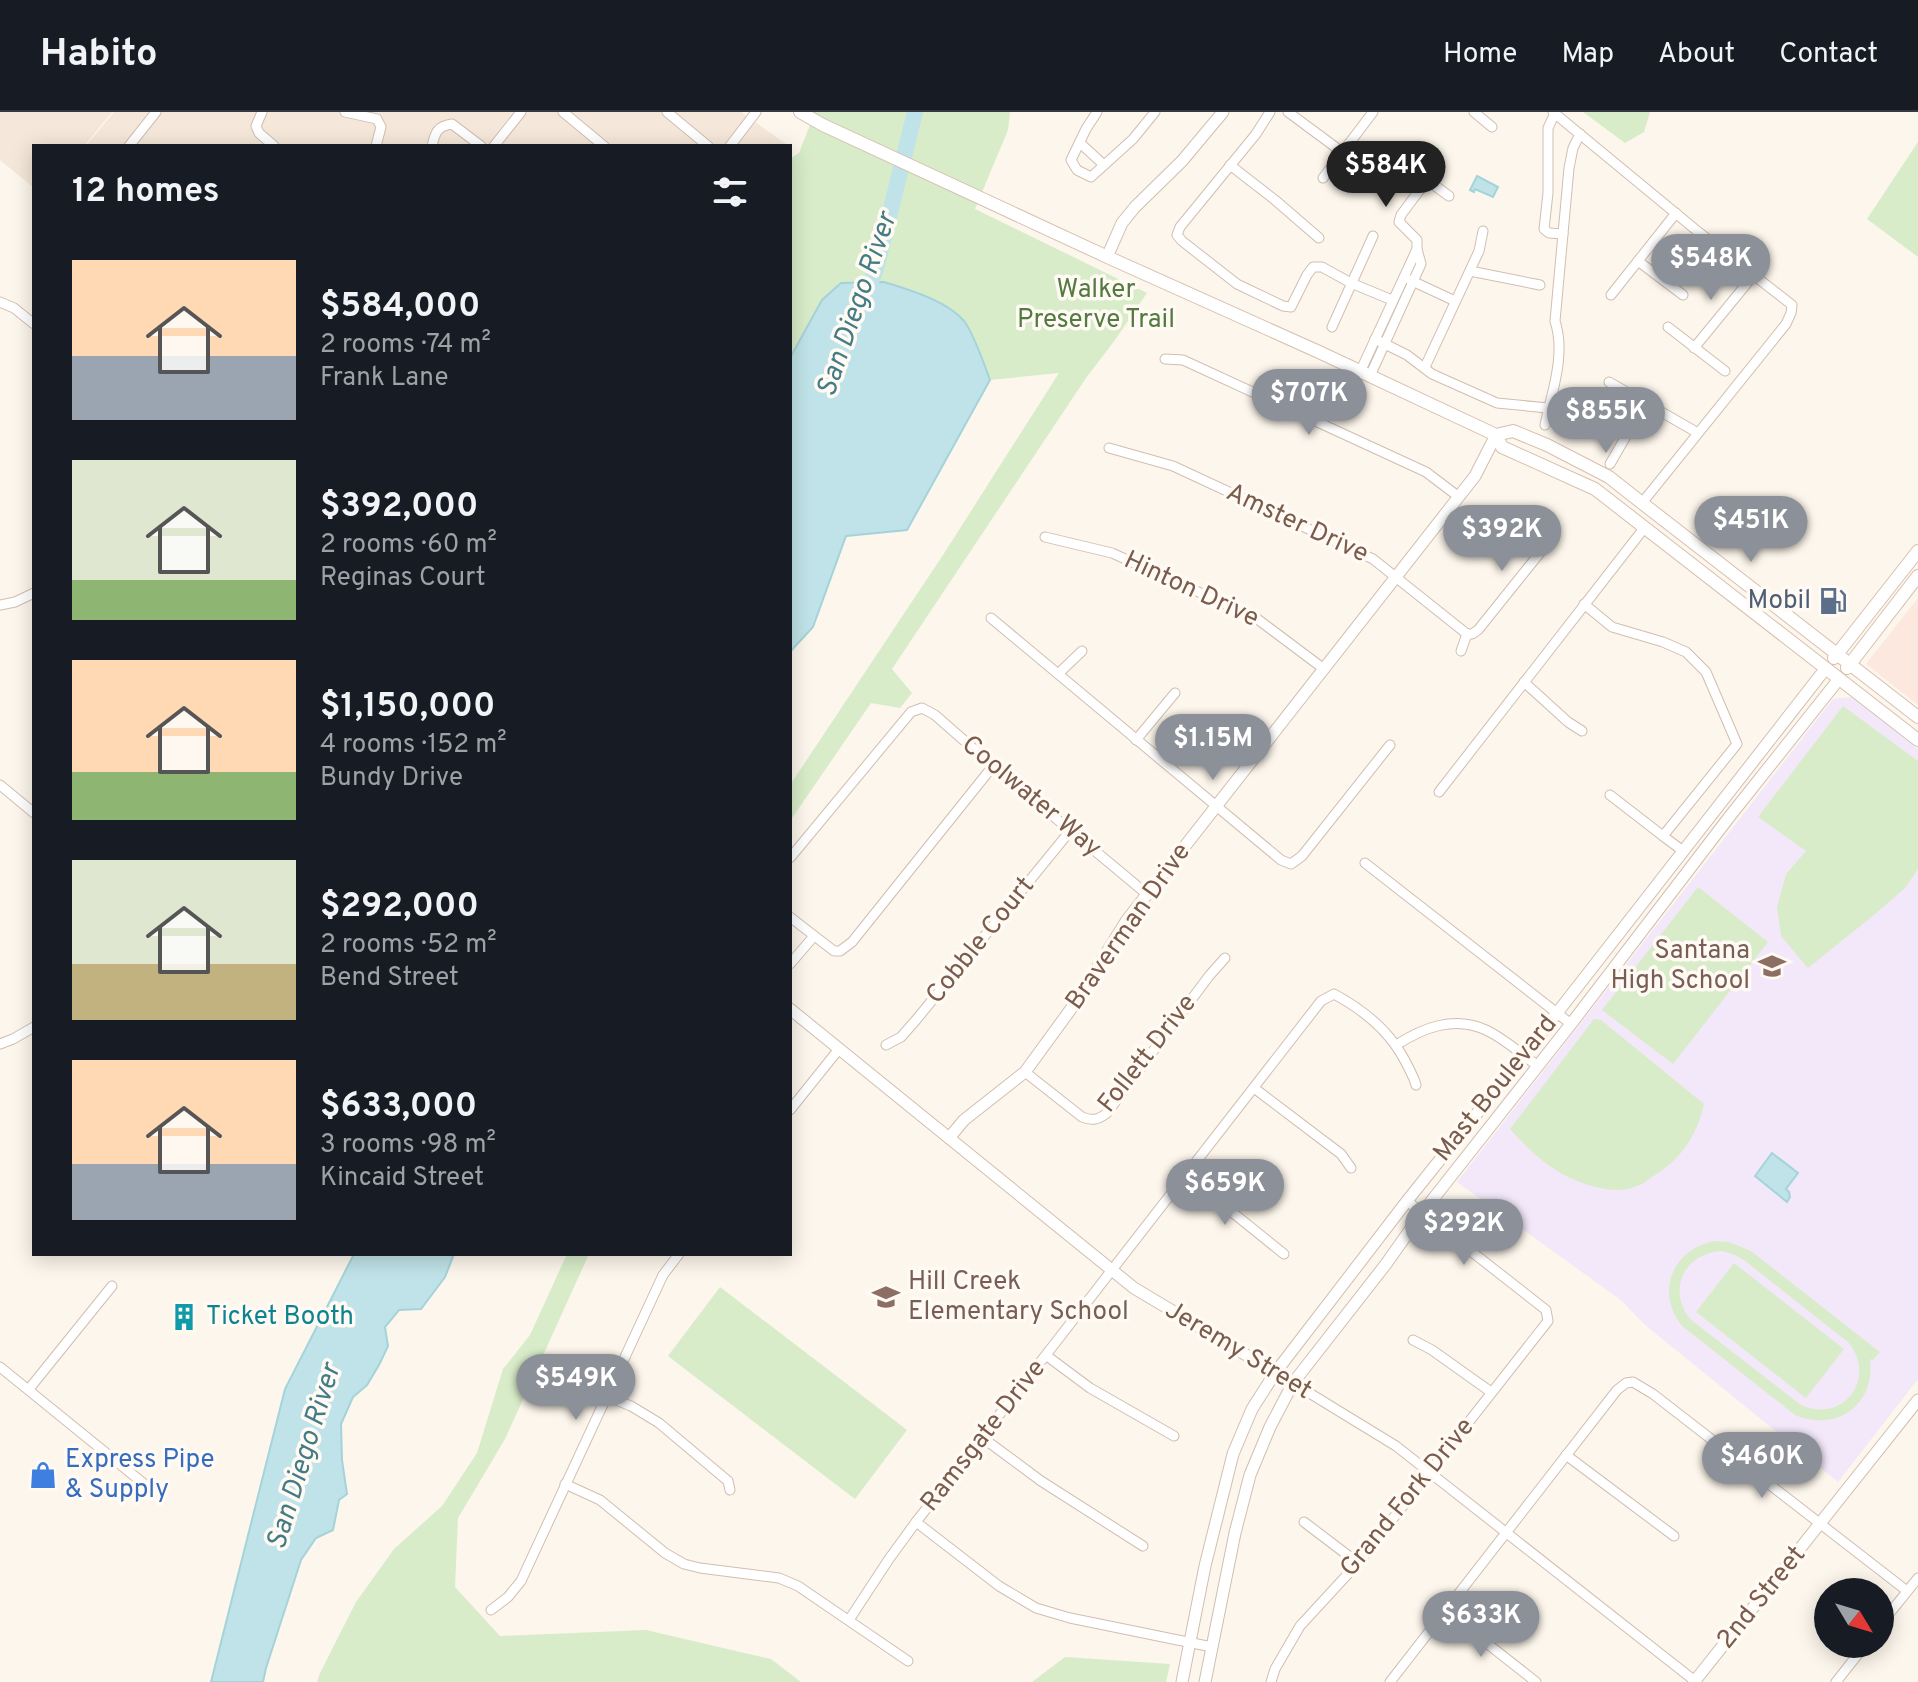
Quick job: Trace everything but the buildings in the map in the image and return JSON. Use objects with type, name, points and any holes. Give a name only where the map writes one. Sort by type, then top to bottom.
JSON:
[{"type":"main road","points":[[800,112],[998,207],[1496,435],[1513,431],[1609,477],[1918,717]]},
{"type":"main road","points":[[1496,435],[1502,447],[1585,483],[1918,740]]},
{"type":"main road","points":[[1585,483],[1595,483],[1634,508],[1642,503]]},
{"type":"main road","name":"Mast Boulevard","points":[[1826,668],[1918,551]]},
{"type":"main road","name":"Mast Boulevard","points":[[1839,679],[1918,576]]},
{"type":"street","points":[[131,144],[156,112]]},
{"type":"street","points":[[262,112],[256,126],[272,144]]},
{"type":"street","points":[[345,112],[377,119],[381,127],[377,144]]},
{"type":"street","points":[[496,144],[521,112]]},
{"type":"street","points":[[563,112],[602,144]]},
{"type":"street","points":[[667,112],[706,144]]},
{"type":"street","points":[[732,144],[756,112]]},
{"type":"street","points":[[1097,112],[1071,160],[1077,170],[1091,177],[1133,139],[1155,112]]},
{"type":"street","points":[[1107,257],[1122,223],[1182,161],[1222,112]]},
{"type":"street","points":[[1270,112],[1256,134],[1180,227],[1177,235],[1237,284],[1283,306],[1291,307],[1313,267],[1322,267],[1392,300]]},
{"type":"street","points":[[1288,112],[1342,152]]},
{"type":"street","points":[[1323,178],[1373,112]]},
{"type":"street","points":[[1474,112],[1492,127]]},
{"type":"street","points":[[1563,234],[1549,233],[1544,229],[1548,193],[1548,128],[1554,112],[1792,305],[1786,324],[1642,503]]},
{"type":"street","points":[[433,144],[437,130],[452,124],[478,144]]},
{"type":"street","points":[[1545,425],[1558,364],[1560,337],[1555,321],[1569,168],[1580,134]]},
{"type":"street","points":[[1080,143],[1104,165]]},
{"type":"street","points":[[1397,158],[1449,196]]},
{"type":"street","points":[[1230,165],[1319,238]]},
{"type":"street","points":[[1380,341],[1392,300],[1421,264],[1417,240],[1399,222],[1427,180]]},
{"type":"street","points":[[1611,295],[1676,213]]},
{"type":"street","points":[[1425,367],[1479,251],[1483,231]]},
{"type":"street","points":[[1332,327],[1373,236]]},
{"type":"street","points":[[1638,261],[1683,295]]},
{"type":"street","points":[[1470,271],[1540,285]]},
{"type":"street","points":[[1694,348],[1753,276]]},
{"type":"street","points":[[1408,279],[1455,301]]},
{"type":"street","points":[[1365,374],[1408,279]]},
{"type":"street","points":[[0,302],[14,308],[32,322]]},
{"type":"street","points":[[1668,327],[1725,371]]},
{"type":"street","points":[[1380,341],[1407,355],[1432,374],[1497,403],[1548,408]]},
{"type":"street","points":[[1165,359],[1183,360],[1426,472],[1459,497]]},
{"type":"street","points":[[1609,382],[1698,433]]},
{"type":"street","points":[[1610,464],[1645,403]]},
{"type":"street","name":"Braverman Drive","points":[[949,1138],[964,1120],[1025,1072],[1076,1002],[1113,940],[1475,476],[1496,435]]},
{"type":"street","name":"Amster Drive","points":[[1109,448],[1173,466],[1373,559],[1467,634]]},
{"type":"street","points":[[1439,792],[1645,527]]},
{"type":"street","name":"Hinton Drive","points":[[1045,537],[1112,553],[1256,618],[1324,669]]},
{"type":"street","points":[[1461,651],[1467,634],[1478,630],[1551,539]]},
{"type":"street","points":[[0,605],[32,594]]},
{"type":"street","points":[[1584,604],[1612,627],[1686,652],[1706,672],[1737,744],[1663,836]]},
{"type":"street","points":[[991,618],[1216,807],[1281,860],[1291,864],[1302,856],[1390,745]]},
{"type":"street","points":[[1058,674],[1082,651]]},
{"type":"street","name":"Mast Boulevard","points":[[1182,1682],[1205,1566],[1233,1454],[1252,1409],[1275,1373],[1407,1201],[1826,668]]},
{"type":"street","name":"Mast Boulevard","points":[[1205,1682],[1250,1475],[1293,1383],[1839,679]]},
{"type":"street","points":[[1524,682],[1582,731]]},
{"type":"street","points":[[1136,740],[1175,693]]},
{"type":"street","name":"Coolwater Way","points":[[792,856],[911,712],[922,708],[935,715],[1148,895]]},
{"type":"street","points":[[792,919],[834,951],[840,951],[852,942],[993,766]]},
{"type":"street","points":[[0,785],[32,811]]},
{"type":"street","points":[[1610,795],[1683,851]]},
{"type":"street","name":"Cobble Court","points":[[886,1045],[901,1037],[916,1020],[1070,831]]},
{"type":"street","points":[[1365,863],[1571,1024]]},
{"type":"street","points":[[792,962],[814,936]]},
{"type":"street","name":"Follett Drive","points":[[1025,1072],[1082,1117],[1091,1120],[1101,1117],[1225,958]]},
{"type":"street","name":"Ramsgate Drive","points":[[849,1620],[916,1522],[1321,1001],[1334,994],[1356,1005],[1396,1045]]},
{"type":"street","name":"Jeremy Street","points":[[792,1011],[1149,1299],[1396,1446],[1695,1682]]},
{"type":"street","points":[[1416,1085],[1396,1045],[1422,1029],[1439,1025],[1457,1023],[1484,1029],[1538,1066]]},
{"type":"street","points":[[0,1044],[32,1028]]},
{"type":"street","points":[[792,1108],[839,1049]]},
{"type":"street","points":[[1254,1088],[1341,1154],[1351,1168]]},
{"type":"street","points":[[1186,1175],[1284,1254]]},
{"type":"street","points":[[1407,1201],[1422,1213]]},
{"type":"street","name":"Grand Fork Drive","points":[[1271,1682],[1275,1669],[1300,1626],[1358,1563],[1548,1321],[1546,1310],[1422,1213]]},
{"type":"street","points":[[491,1610],[508,1597],[521,1581],[663,1275],[677,1256]]},
{"type":"street","points":[[29,1389],[112,1286]]},
{"type":"street","points":[[1413,1340],[1491,1392]]},
{"type":"street","points":[[1047,1356],[1090,1388],[1174,1436]]},
{"type":"street","points":[[0,1367],[143,1483]]},
{"type":"street","points":[[1390,1682],[1617,1390],[1626,1383],[1633,1382],[1653,1394],[1907,1591]]},
{"type":"street","points":[[606,1396],[631,1406],[659,1423],[728,1481],[730,1490]]},
{"type":"street","name":"2nd Street","points":[[1695,1682],[1918,1400]]},
{"type":"street","points":[[983,1438],[1041,1481],[1143,1546]]},
{"type":"street","points":[[1566,1455],[1674,1536]]},
{"type":"street","points":[[565,1484],[600,1500],[665,1553],[684,1564],[779,1578],[798,1586],[908,1661]]},
{"type":"street","points":[[916,1522],[999,1586],[1036,1608],[1070,1618],[1212,1647]]},
{"type":"street","points":[[1304,1522],[1358,1563]]},
{"type":"street","points":[[1894,1607],[1918,1578]]},
{"type":"street","points":[[1446,1611],[1536,1682]]},
{"type":"street","points":[[1836,1682],[1855,1658]]},
{"type":"shaded area","points":[[0,112],[112,112],[86,144],[32,144],[32,186],[0,160]]},
{"type":"shaded area","points":[[114,112],[741,112],[786,144],[88,144]]},
{"type":"shaded area","points":[[1918,598],[1918,705],[1866,664]]},
{"type":"shaded area","name":"Santana High School","points":[[1852,697],[1918,749],[1918,1379],[1838,1482],[1644,1324],[1622,1301],[1457,1182],[1833,699]]},
{"type":"green space","name":"Walker Preserve Trail","points":[[815,112],[1010,112],[1008,130],[975,209],[1147,293],[1086,378],[892,669],[912,693],[900,708],[871,703],[792,818],[792,782],[1059,373],[990,380],[977,349],[943,305],[918,292],[884,282],[822,301],[792,354],[792,158],[799,153]]},
{"type":"green space","points":[[1583,112],[1650,112],[1644,132],[1625,143]]},
{"type":"green space","points":[[1918,142],[1918,257],[1867,219]]},
{"type":"green space","points":[[1843,706],[1918,761],[1918,869],[1905,888],[1808,968],[1781,936],[1777,907],[1786,874],[1806,851],[1758,817]]},
{"type":"green space","points":[[1698,887],[1768,942],[1673,1064],[1602,1010]]},
{"type":"green space","points":[[1594,1019],[1601,1020],[1704,1104],[1698,1124],[1682,1152],[1642,1184],[1626,1189],[1595,1187],[1569,1177],[1538,1157],[1510,1129]]},
{"type":"green space","points":[[1714,1241],[1729,1242],[1751,1251],[1880,1352],[1873,1360],[1870,1359],[1867,1389],[1850,1411],[1825,1420],[1795,1415],[1682,1326],[1674,1313],[1669,1287],[1678,1263],[1699,1246]],"holes":[[[1721,1251],[1733,1254],[1849,1343],[1857,1357],[1859,1371],[1851,1395],[1842,1403],[1816,1409],[1801,1405],[1690,1319],[1680,1296],[1683,1275],[1697,1259],[1708,1254]]]},
{"type":"green space","points":[[566,1256],[588,1256],[505,1439],[458,1518],[455,1587],[500,1636],[646,1630],[771,1659],[801,1682],[317,1682],[356,1602],[394,1549],[442,1506],[477,1453],[503,1369],[530,1335]]},
{"type":"green space","points":[[1734,1263],[1844,1349],[1806,1398],[1696,1312]]},
{"type":"green space","points":[[720,1287],[907,1430],[855,1499],[668,1356]]},
{"type":"green space","points":[[1065,1657],[1170,1664],[1166,1682],[1032,1682]]},
{"type":"water","points":[[1477,176],[1498,187],[1493,197],[1475,189],[1474,192],[1470,190]]},
{"type":"water","points":[[884,282],[947,307],[964,321],[971,332],[990,380],[907,530],[846,536],[813,627],[792,650],[792,354],[822,300],[841,283]]},
{"type":"water","points":[[1772,1153],[1798,1173],[1786,1189],[1790,1197],[1787,1202],[1755,1176]]},
{"type":"water","points":[[353,1256],[453,1256],[445,1277],[421,1309],[399,1310],[385,1327],[388,1346],[367,1385],[353,1397],[341,1424],[347,1494],[339,1500],[333,1530],[316,1538],[301,1560],[263,1682],[211,1682],[285,1389]]},
{"type":"waterway","name":"San Diego River","points":[[863,303],[876,269],[915,112]]},
{"type":"place","name":"Mobil","points":[[1833,601]]},
{"type":"place","name":"Santana High School","points":[[1772,966]]},
{"type":"place","name":"Hill Creek Elementary School","points":[[886,1297]]},
{"type":"place","name":"Ticket Booth","points":[[184,1317]]},
{"type":"place","name":"Express Pipe & Supply","points":[[43,1475]]}]
